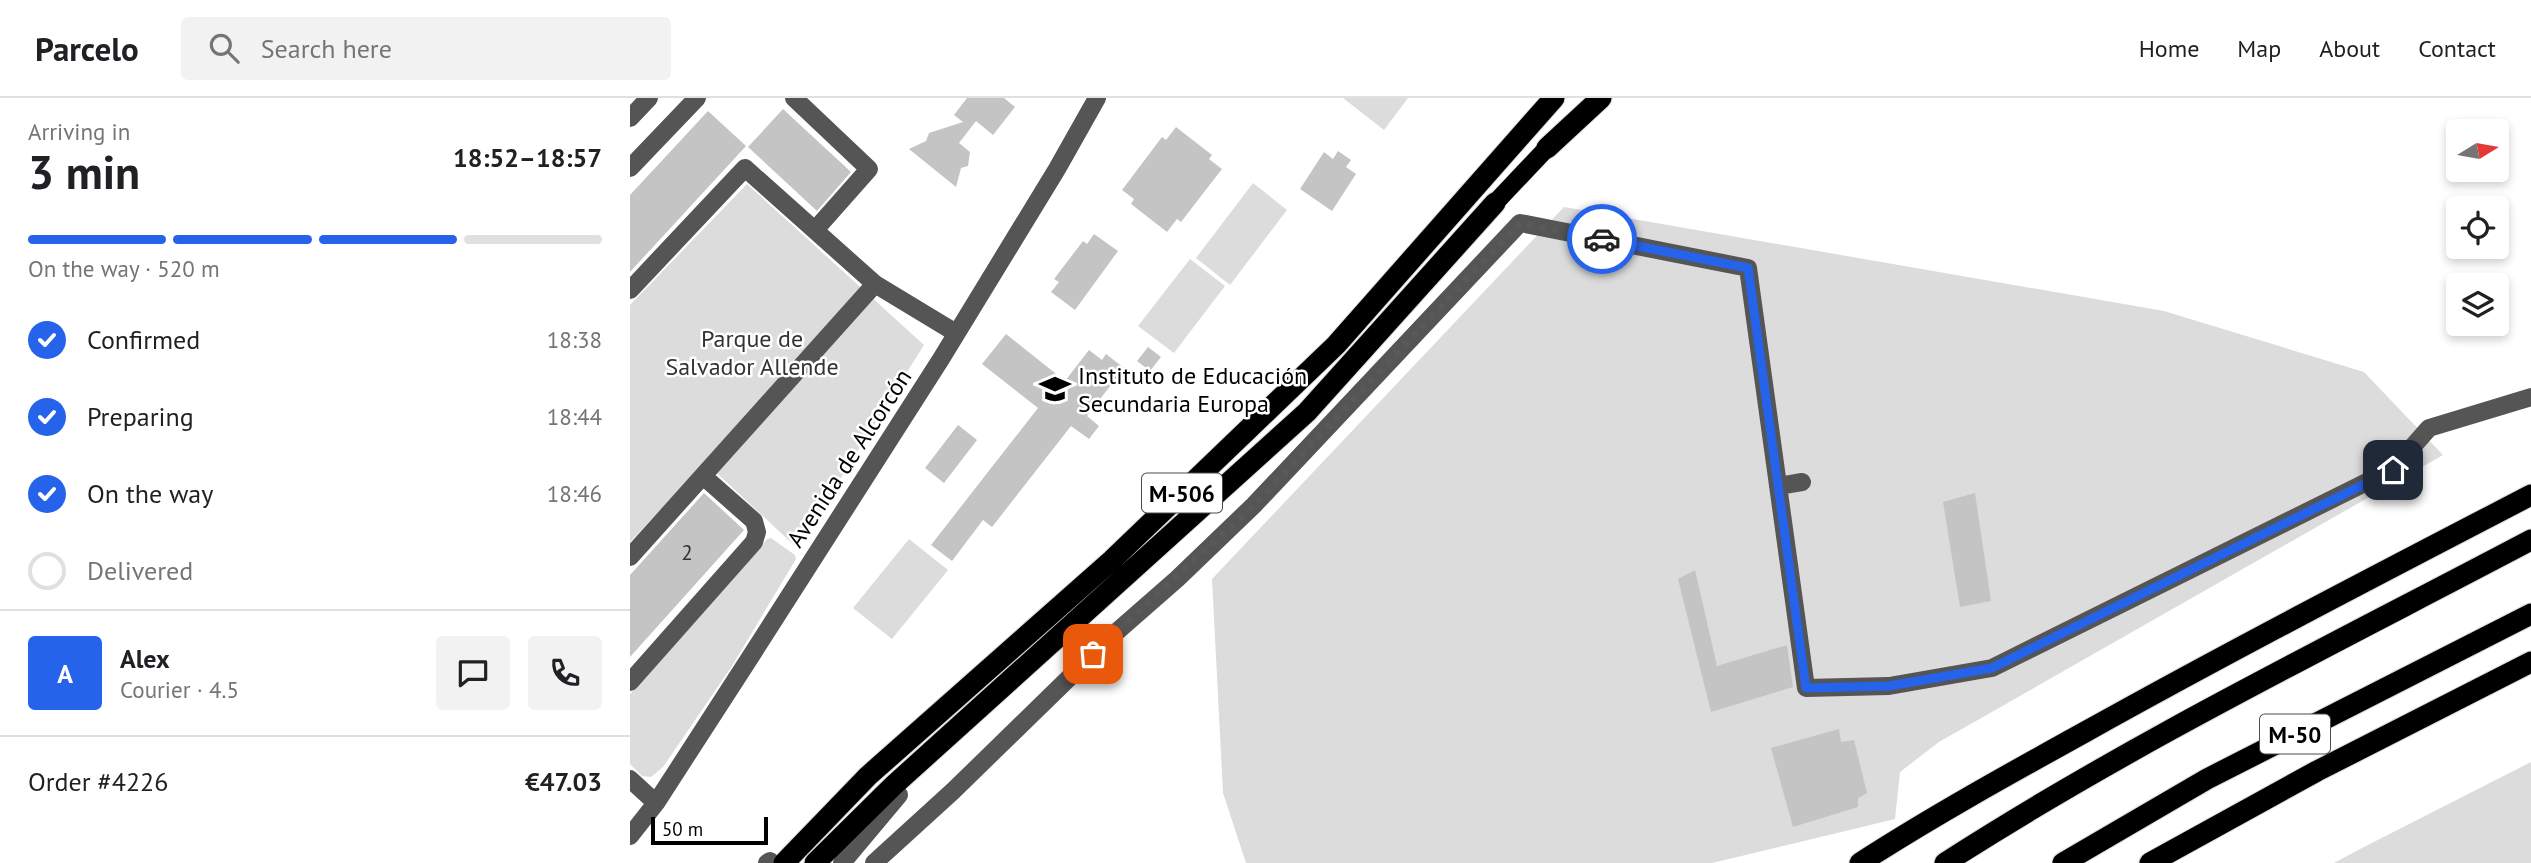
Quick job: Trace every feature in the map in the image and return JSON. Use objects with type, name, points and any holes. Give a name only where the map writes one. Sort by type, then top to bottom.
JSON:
[{"type":"highway","name":"M-506","points":[[772,862],[818,813],[868,776],[1112,561],[1336,345],[1554,98]]},
{"type":"highway","name":"M-506","points":[[1547,148],[1590,98]]},
{"type":"highway","name":"M-506","points":[[1547,148],[1601,98]]},
{"type":"highway","name":"M-506","points":[[815,863],[894,785],[1307,412],[1495,203]]},
{"type":"highway","points":[[1860,863],[1978,791],[2153,694],[2531,495]]},
{"type":"highway","name":"M-50","points":[[1945,863],[2001,827],[2127,754],[2531,540]]},
{"type":"highway","name":"M-50","points":[[2063,863],[2207,779],[2531,614]]},
{"type":"highway","points":[[2150,863],[2317,771],[2531,662]]},
{"type":"highway","points":[[834,863],[979,711]]},
{"type":"main road","name":"M-506","points":[[1495,203],[1547,148]]},
{"type":"street","points":[[630,118],[649,98]]},
{"type":"street","points":[[630,168],[697,98]]},
{"type":"street","points":[[794,98],[869,169],[815,230]]},
{"type":"street","name":"Avenida de Alcorcón","points":[[630,836],[656,803],[956,333],[1057,169],[1097,98]]},
{"type":"street","points":[[630,290],[745,168],[875,284],[956,333]]},
{"type":"street","points":[[874,863],[953,792],[1113,635],[1177,579],[1254,505],[1520,223],[1748,268],[1806,688],[1889,686],[1992,668],[2393,470],[2429,428],[2531,397]]},
{"type":"street","points":[[630,557],[875,284]]},
{"type":"street","points":[[630,682],[754,542],[757,532],[754,521],[703,476]]},
{"type":"street","points":[[1778,486],[1802,482]]},
{"type":"street","points":[[630,779],[656,803]]},
{"type":"street","points":[[842,863],[899,795]]},
{"type":"green space","points":[[1343,98],[1408,98],[1384,130]]},
{"type":"green space","points":[[1253,183],[1287,210],[1230,285],[1196,258]]},
{"type":"green space","name":"Parque de Salvador Allende","points":[[747,184],[924,345],[797,548],[705,462],[630,542],[630,305]]},
{"type":"green space","points":[[1564,207],[2164,311],[2364,372],[2443,455],[1939,742],[1900,772],[1895,819],[1712,863],[1246,863],[1223,793],[1212,579]]},
{"type":"green space","points":[[1190,259],[1225,286],[1174,353],[1138,326]]},
{"type":"green space","points":[[771,538],[795,555],[796,559],[732,666],[663,767],[651,777],[642,776],[630,764],[630,694],[767,539]]},
{"type":"green space","points":[[909,539],[948,570],[892,639],[853,608]]},
{"type":"green space","points":[[2531,762],[2531,863],[2334,863],[2362,848]]},
{"type":"building","points":[[967,98],[1004,98],[1015,107],[993,135],[976,121],[959,143],[970,152],[968,166],[961,168],[956,187],[909,149],[926,141],[929,133],[963,122],[954,115]]},
{"type":"building","points":[[783,109],[851,172],[817,211],[748,147]]},
{"type":"building","points":[[708,111],[746,146],[630,272],[630,195]]},
{"type":"building","points":[[1176,127],[1212,155],[1209,159],[1222,169],[1181,222],[1177,219],[1167,232],[1131,204],[1134,199],[1122,190],[1162,137],[1166,140]]},
{"type":"building","points":[[1338,151],[1351,160],[1346,167],[1356,174],[1332,211],[1300,189],[1324,152],[1333,159]]},
{"type":"building","points":[[1094,234],[1118,251],[1075,310],[1051,292],[1059,282],[1054,279],[1083,241],[1087,244]]},
{"type":"building","points":[[1006,334],[1065,381],[1089,350],[1102,360],[1106,354],[1124,368],[1087,416],[1099,426],[1089,439],[1071,426],[992,527],[983,520],[952,561],[931,545],[1038,408],[982,364]]},
{"type":"building","points":[[1148,347],[1161,357],[1150,371],[1137,361]]},
{"type":"building","points":[[958,425],[977,440],[944,483],[925,468]]},
{"type":"building","points":[[704,493],[744,530],[630,657],[630,575]]},
{"type":"building","points":[[1975,493],[1991,601],[1960,607],[1943,502]]},
{"type":"building","points":[[1695,570],[1717,666],[1787,645],[1793,687],[1711,712],[1678,579]]},
{"type":"building","points":[[1839,729],[1841,742],[1854,740],[1867,793],[1858,798],[1858,807],[1793,827],[1771,748]]},
{"type":"way so far","points":[[1093,654],[1254,505],[1520,223],[1602,239]]},
{"type":"place","name":"Instituto de Educación Secundaria Europa","points":[[1055,389]]},
{"type":"route","points":[[1602,239],[1748,268],[1806,688],[1889,686],[1992,668],[2393,470]]}]
